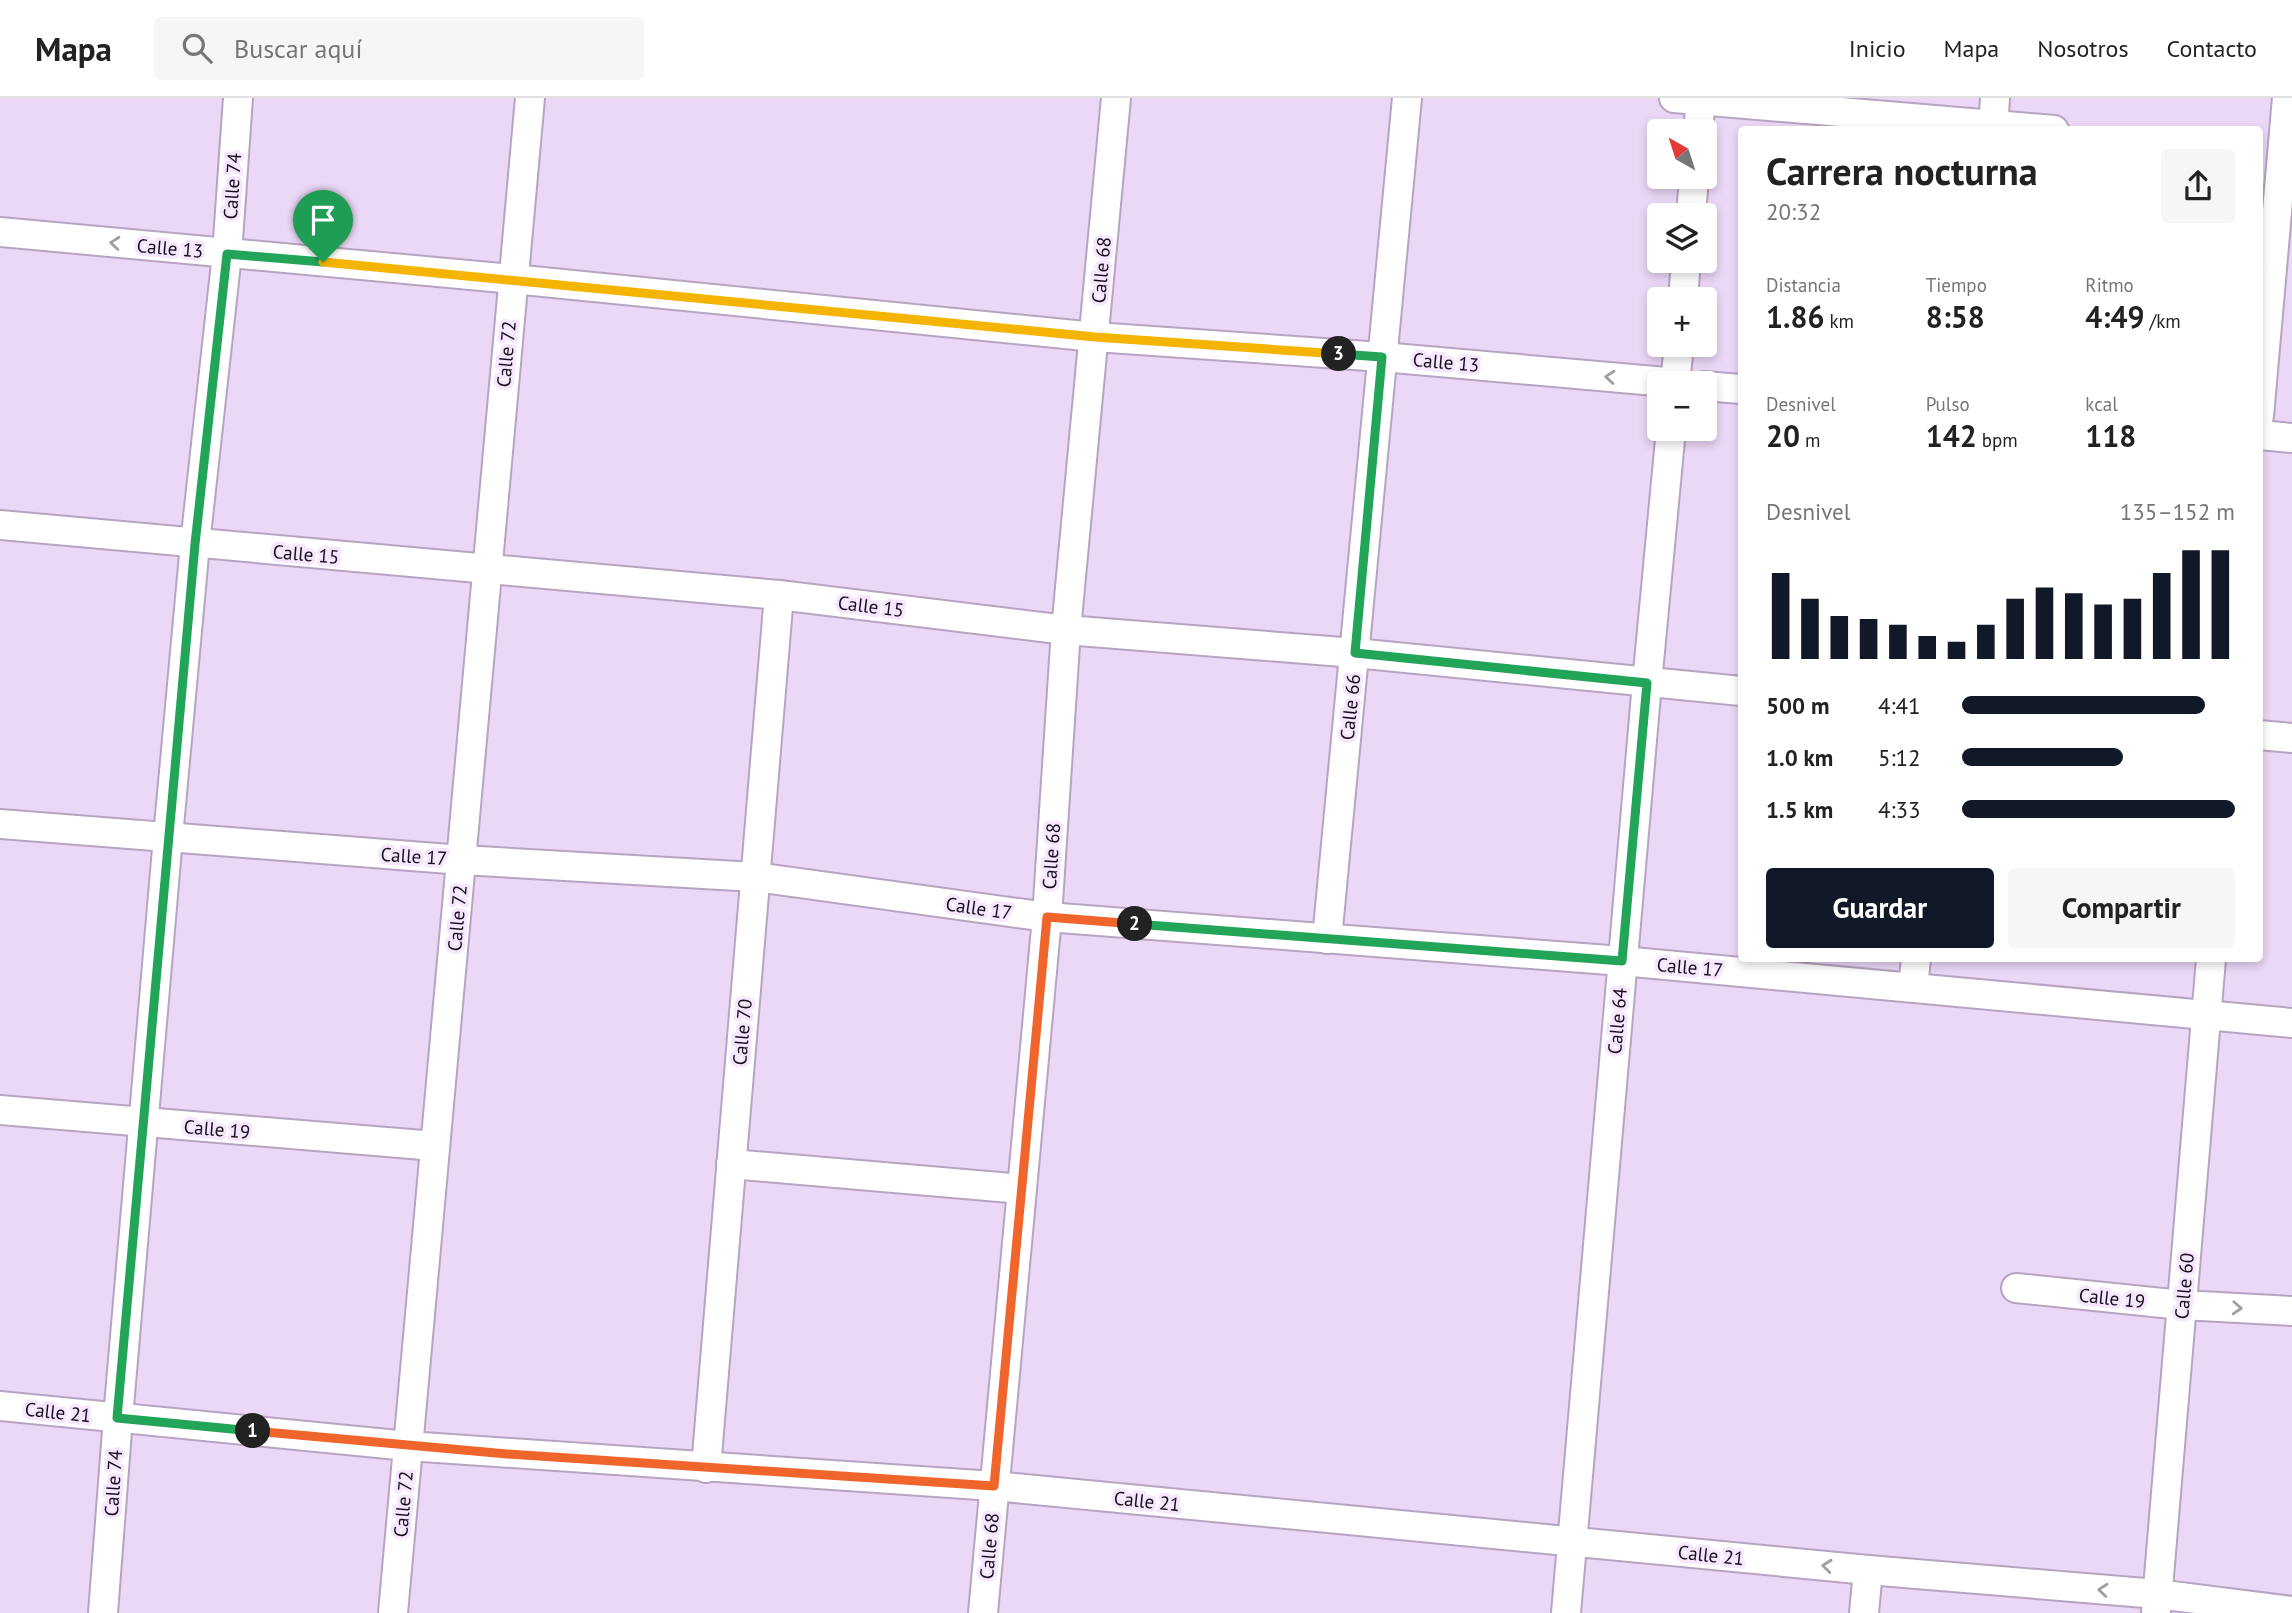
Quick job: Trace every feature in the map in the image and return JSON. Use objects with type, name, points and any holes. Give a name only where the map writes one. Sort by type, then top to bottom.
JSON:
[{"type":"street","name":"Calle 74","points":[[103,1613],[117,1418],[168,837],[195,544],[227,254],[238,98]]},
{"type":"street","name":"Calle 72","points":[[393,1613],[530,98]]},
{"type":"street","name":"Calle 68","points":[[983,1613],[1047,917],[1066,629],[1116,98]]},
{"type":"street","name":"Calle 66","points":[[1327,939],[1407,98]]},
{"type":"street","points":[[2263,360],[2278,152],[2287,98]]},
{"type":"street","points":[[1696,119],[1692,99],[1994,117],[2036,126]]},
{"type":"street","name":"Calle 13","points":[[0,232],[513,279],[1095,337],[1382,357],[1647,380]]},
{"type":"street","points":[[1717,387],[1738,389]]},
{"type":"street","points":[[2263,435],[2292,438]]},
{"type":"street","name":"Calle 64","points":[[1566,1613],[1670,441]]},
{"type":"street","name":"Calle 15","points":[[0,525],[779,595],[1066,629],[1355,653],[1738,691]]},
{"type":"street","name":"Calle 70","points":[[706,1468],[779,595]]},
{"type":"street","points":[[2263,735],[2292,738]]},
{"type":"street","name":"Calle 17","points":[[0,824],[462,860],[755,877],[1047,917],[1622,961],[2292,1023]]},
{"type":"street","points":[[1913,987],[1916,962]]},
{"type":"street","name":"Calle 60","points":[[2157,1603],[2211,962]]},
{"type":"street","name":"Calle 19","points":[[0,1110],[435,1146]]},
{"type":"street","points":[[731,1164],[1022,1189]]},
{"type":"street","name":"Calle 19","points":[[2016,1288],[2182,1305],[2292,1311]]},
{"type":"street","name":"Calle 21","points":[[0,1406],[408,1446],[994,1486],[1868,1570],[2157,1603],[2292,1611]]},
{"type":"street","points":[[1864,1613],[1868,1570]]},
{"type":"route","points":[[227,254],[323,262],[1095,337],[1382,357],[1355,653],[1647,683],[1622,961],[1047,917],[994,1486],[408,1446],[117,1418],[195,544],[227,254]]}]
